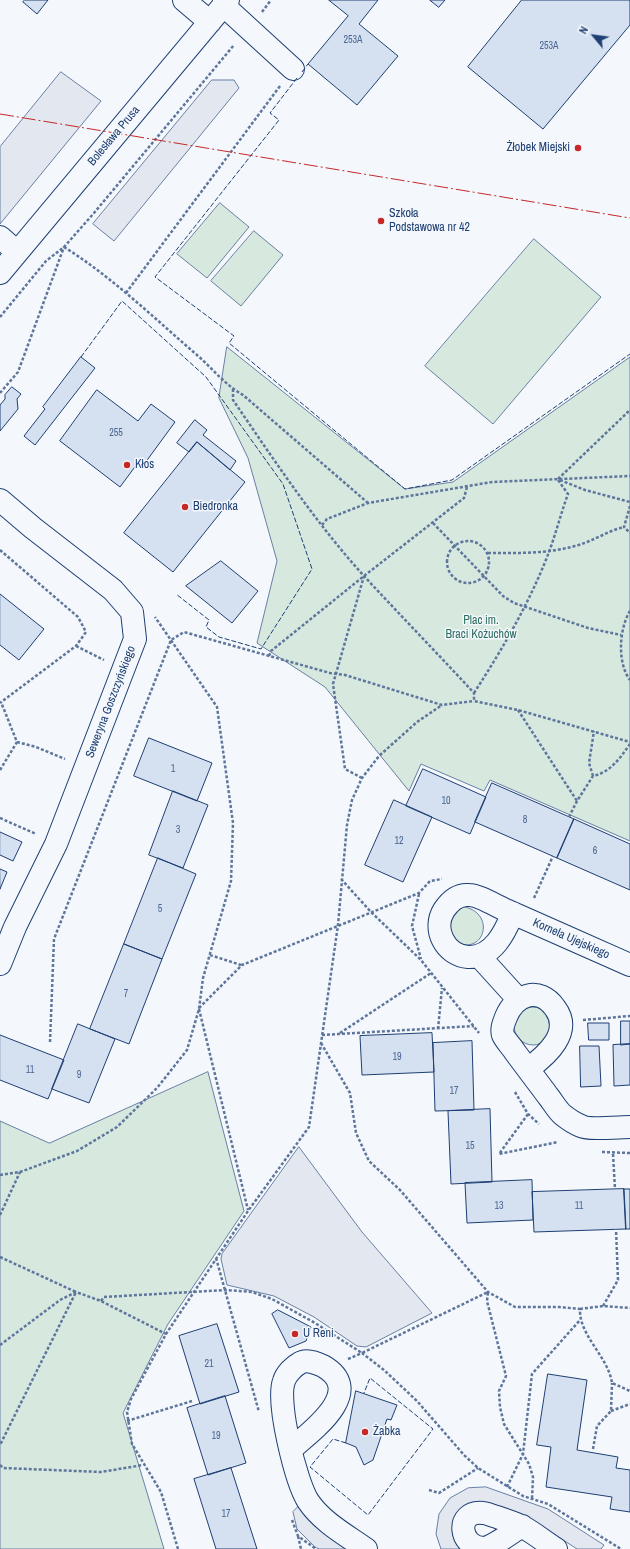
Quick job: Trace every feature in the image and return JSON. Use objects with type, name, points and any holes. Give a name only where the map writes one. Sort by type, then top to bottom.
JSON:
[{"type":"street","points":[[184,0],[210,22]]},
{"type":"street","points":[[226,3],[248,27],[293,69]]},
{"type":"street","name":"Bolesława Prusa","points":[[0,273],[226,3]]},
{"type":"street","points":[[0,238],[17,252]]},
{"type":"street","name":"Seweryna Goszczyńskiego","points":[[0,500],[33,528],[113,590],[132,612],[135,639],[56,844],[8,924],[0,964]]},
{"type":"street","name":"Kornela Ujejskiego","points":[[479,956],[468,957],[457,953],[446,946],[440,936],[439,926],[442,914],[449,902],[460,895],[470,895],[630,965]]},
{"type":"street","points":[[513,913],[504,934],[491,949],[479,956],[518,999]]},
{"type":"street","points":[[528,1069],[544,1057],[560,1036],[561,1021],[560,1015],[546,1000],[529,995],[518,999],[510,1008],[503,1023],[502,1034],[528,1069],[563,1115],[583,1127],[630,1127]]},
{"type":"street","points":[[291,1449],[334,1408],[340,1393],[338,1380],[332,1372],[311,1362],[301,1362],[292,1369],[284,1381],[282,1401],[291,1449],[296,1471],[308,1500],[325,1520],[366,1549]]},
{"type":"street","points":[[522,1526],[556,1549]]},
{"type":"path","points":[[0,317],[46,261],[64,247],[271,0]]},
{"type":"path","points":[[126,293],[273,95]]},
{"type":"path","points":[[64,247],[126,293],[208,365],[232,389],[243,395],[368,503]]},
{"type":"path","points":[[0,393],[18,372],[64,247]]},
{"type":"path","points":[[232,389],[234,400],[277,464],[322,525],[364,576],[474,693]]},
{"type":"path","points":[[557,479],[630,410]]},
{"type":"path","points":[[322,525],[327,519],[368,503],[492,482],[630,476]]},
{"type":"path","points":[[557,479],[585,490],[630,502]]},
{"type":"path","points":[[474,700],[474,693],[505,645],[525,608],[549,552],[568,494],[557,479]]},
{"type":"path","points":[[269,656],[271,651],[464,498],[467,487]]},
{"type":"path","points":[[624,527],[630,506]]},
{"type":"path","points":[[433,523],[504,596],[525,608],[588,628],[621,636]]},
{"type":"path","points":[[488,553],[549,552],[576,546],[615,529],[624,527]]},
{"type":"path","points":[[624,527],[630,533]]},
{"type":"path","points":[[463,540],[473,540],[482,545],[488,553],[490,565],[484,576],[476,582],[466,583],[457,580],[450,573],[447,563],[448,553],[454,545],[463,540]]},
{"type":"path","points":[[0,550],[78,617],[86,632],[76,646],[0,703],[17,742]]},
{"type":"path","points":[[362,778],[345,768],[333,684],[364,576]]},
{"type":"path","points":[[630,611],[621,636],[621,654],[630,680]]},
{"type":"path","points":[[50,1042],[54,939],[171,640],[184,632],[442,705],[474,700],[518,710],[594,731],[630,743],[620,758],[604,773],[593,776],[577,800],[570,817]]},
{"type":"path","points":[[0,1175],[20,1172],[77,1151],[117,1127],[157,1088],[186,1050],[199,1009],[203,978],[231,881],[233,823],[217,707],[171,640]]},
{"type":"path","points":[[76,646],[100,659]]},
{"type":"path","points":[[178,1549],[161,1492],[143,1465],[132,1444],[127,1421],[127,1412],[131,1399],[166,1334],[193,1292],[248,1211],[309,1127],[338,924],[347,824],[352,800],[362,778],[379,756],[418,722],[442,705]]},
{"type":"path","points":[[518,710],[577,800]]},
{"type":"path","points":[[593,776],[589,763],[594,731]]},
{"type":"path","points":[[17,742],[36,747],[57,756]]},
{"type":"path","points":[[0,770],[17,742]]},
{"type":"path","points":[[0,818],[56,844]]},
{"type":"path","points":[[533,900],[553,856]]},
{"type":"path","points":[[341,878],[371,912],[421,960],[475,1026],[481,1037]]},
{"type":"path","points":[[199,1009],[216,989],[242,965],[338,924],[371,912]]},
{"type":"path","points":[[210,955],[242,965]]},
{"type":"path","points":[[339,1034],[431,973]]},
{"type":"path","points":[[438,1029],[442,987]]},
{"type":"path","points":[[199,1009],[248,1211]]},
{"type":"path","points":[[561,1021],[630,1016]]},
{"type":"path","points":[[321,1035],[475,1026]]},
{"type":"path","points":[[320,1042],[350,1093],[356,1133],[369,1161],[400,1190],[488,1292],[515,1307],[559,1307],[580,1309],[603,1306],[630,1308]]},
{"type":"path","points":[[512,1088],[528,1114],[543,1128]]},
{"type":"path","points":[[528,1114],[499,1154],[558,1142]]},
{"type":"path","points":[[553,1137],[558,1142],[563,1144]]},
{"type":"path","points":[[597,1152],[630,1154]]},
{"type":"path","points":[[613,1154],[615,1189]]},
{"type":"path","points":[[0,1215],[1,1210],[20,1172]]},
{"type":"path","points":[[603,1306],[610,1297],[618,1280],[616,1229]]},
{"type":"path","points":[[0,1256],[76,1292],[101,1302],[166,1334]]},
{"type":"path","points":[[101,1302],[104,1297],[226,1290],[252,1292],[272,1299],[315,1323],[362,1353],[384,1370],[417,1402],[464,1455],[478,1468],[507,1487],[532,1499],[548,1504],[621,1549]]},
{"type":"path","points":[[0,1344],[60,1300],[76,1292]]},
{"type":"path","points":[[0,1445],[76,1292]]},
{"type":"path","points":[[332,1372],[338,1364],[488,1292]]},
{"type":"path","points":[[488,1292],[487,1301],[506,1376],[499,1391],[500,1407],[504,1424],[529,1464],[533,1477],[532,1499]]},
{"type":"path","points":[[580,1309],[580,1320],[610,1371],[612,1383],[611,1411]]},
{"type":"path","points":[[507,1487],[523,1454],[532,1374],[580,1320]]},
{"type":"path","points":[[612,1383],[630,1391]]},
{"type":"path","points":[[127,1421],[192,1401]]},
{"type":"path","points":[[593,1449],[597,1426],[611,1411],[630,1404]]},
{"type":"path","points":[[0,1465],[3,1468],[101,1472],[143,1465]]},
{"type":"path","points":[[429,1490],[439,1493],[478,1468]]},
{"type":"path","points":[[298,1536],[301,1549]]},
{"type":"green space","points":[[220,203],[249,227],[207,278],[177,254]]},
{"type":"green space","points":[[254,231],[283,255],[241,306],[211,281]]},
{"type":"green space","points":[[534,239],[601,297],[493,424],[425,366]]},
{"type":"green space","name":"Plac im. Braci Kożuchów","points":[[227,347],[405,489],[453,482],[630,357],[630,841],[490,780],[484,791],[421,764],[409,791],[325,687],[257,643],[277,561],[248,458],[219,398]]},
{"type":"green space","points":[[465,907],[474,910],[479,916],[483,922],[483,929],[482,935],[478,940],[472,944],[465,945],[459,944],[451,939],[447,918],[458,908]]},
{"type":"green space","points":[[533,1007],[546,1013],[552,1026],[546,1039],[533,1045],[520,1039],[514,1026],[520,1013]]},
{"type":"green space","points":[[208,1072],[244,1211],[168,1324],[123,1413],[164,1549],[0,1549],[0,1121],[49,1143]]},
{"type":"shaded area","points":[[61,72],[101,101],[0,224],[0,147]]},
{"type":"shaded area","points":[[212,80],[234,80],[239,88],[114,241],[93,224]]},
{"type":"shaded area","points":[[299,1147],[362,1232],[432,1313],[366,1347],[357,1346],[314,1317],[274,1296],[227,1285],[221,1259],[222,1254]]},
{"type":"shaded area","points":[[486,1487],[548,1509],[604,1545],[601,1549],[577,1549],[539,1524],[484,1504],[453,1532],[457,1544],[462,1549],[441,1549],[436,1534],[439,1514],[450,1498],[468,1488]]},
{"type":"shaded area","points":[[300,1505],[349,1549],[319,1549],[315,1547],[297,1529],[293,1512]]},
{"type":"building","points":[[25,0],[48,0],[37,14],[23,2]]},
{"type":"building","points":[[329,0],[378,0],[359,24],[398,56],[357,105],[308,64],[348,16]]},
{"type":"building","points":[[430,0],[445,0],[439,7]]},
{"type":"building","points":[[522,0],[630,0],[630,25],[543,129],[468,67]]},
{"type":"building","points":[[81,357],[95,368],[35,445],[24,436],[45,409],[43,407]]},
{"type":"building","points":[[12,387],[21,394],[17,399],[18,409],[0,431],[0,405],[5,399],[5,395]]},
{"type":"building","points":[[97,390],[138,421],[151,404],[175,422],[145,463],[140,460],[120,487],[60,441]]},
{"type":"building","points":[[195,420],[207,430],[203,435],[236,461],[230,470],[197,442],[189,452],[177,443]]},
{"type":"building","name":"Biedronka","points":[[197,442],[245,482],[173,572],[124,533]]},
{"type":"building","points":[[221,561],[258,591],[232,623],[186,586]]},
{"type":"building","points":[[0,594],[44,629],[19,660],[0,645]]},
{"type":"building","points":[[149,738],[212,763],[197,801],[134,776]]},
{"type":"building","points":[[423,769],[486,797],[470,834],[406,806]]},
{"type":"building","points":[[492,783],[574,819],[557,858],[475,822]]},
{"type":"building","points":[[173,791],[208,805],[183,868],[149,855]]},
{"type":"building","points":[[394,800],[432,817],[403,882],[365,865]]},
{"type":"building","points":[[574,819],[630,844],[630,890],[557,858]]},
{"type":"building","points":[[0,832],[22,842],[13,861],[0,855]]},
{"type":"building","points":[[158,858],[196,874],[162,959],[124,944]]},
{"type":"building","points":[[0,869],[7,872],[0,889]]},
{"type":"building","points":[[124,944],[162,959],[129,1044],[90,1029]]},
{"type":"building","points":[[621,1021],[630,1021],[630,1044],[621,1045]]},
{"type":"building","points":[[588,1023],[609,1023],[609,1040],[589,1040]]},
{"type":"building","points":[[78,1024],[115,1039],[89,1103],[52,1089]]},
{"type":"building","points":[[432,1033],[434,1072],[362,1075],[360,1036]]},
{"type":"building","points":[[0,1035],[64,1060],[48,1099],[0,1080]]},
{"type":"building","points":[[472,1041],[474,1110],[435,1111],[433,1043]]},
{"type":"building","points":[[630,1044],[630,1085],[614,1086],[613,1045]]},
{"type":"building","points":[[580,1046],[599,1046],[601,1086],[581,1087]]},
{"type":"building","points":[[490,1109],[492,1182],[451,1184],[448,1111]]},
{"type":"building","points":[[532,1180],[533,1220],[467,1223],[465,1183]]},
{"type":"building","points":[[624,1189],[626,1229],[534,1232],[532,1192]]},
{"type":"building","points":[[624,1189],[630,1189],[630,1229],[626,1229]]},
{"type":"building","name":"U Reni","points":[[278,1310],[311,1327],[306,1341],[289,1348],[272,1314]]},
{"type":"building","points":[[217,1324],[239,1392],[200,1404],[179,1336]]},
{"type":"building","points":[[548,1374],[587,1380],[577,1450],[618,1457],[616,1468],[630,1470],[630,1512],[610,1509],[612,1497],[546,1487],[551,1447],[537,1445]]},
{"type":"building","name":"Żabka","points":[[356,1391],[397,1405],[391,1420],[387,1419],[373,1460],[364,1465],[356,1447],[346,1443]]},
{"type":"building","points":[[225,1396],[246,1463],[208,1475],[187,1408]]},
{"type":"building","points":[[231,1468],[257,1549],[216,1549],[194,1479]]},
{"type":"fence","points":[[302,72],[308,64]]},
{"type":"fence","points":[[297,78],[270,113],[279,120],[155,277],[234,336],[229,343],[405,489],[452,480],[630,354]]},
{"type":"fence","points":[[81,357],[122,301],[206,377],[283,484],[312,569],[261,649],[219,637],[206,627],[209,620],[176,594]]},
{"type":"fence","points":[[346,1443],[333,1439],[310,1467],[368,1515],[433,1429],[370,1378],[364,1393]]},
{"type":"power","points":[[0,114],[630,218]]},
{"type":"place","name":"Żłobek Miejski","points":[[578,148]]},
{"type":"place","name":"Szkoła Podstawowa nr 42","points":[[381,221]]},
{"type":"place","name":"Kłos","points":[[127,465]]},
{"type":"place","name":"Biedronka","points":[[185,507]]},
{"type":"place","name":"U Reni","points":[[295,1334]]},
{"type":"place","name":"Żabka","points":[[365,1432]]}]
